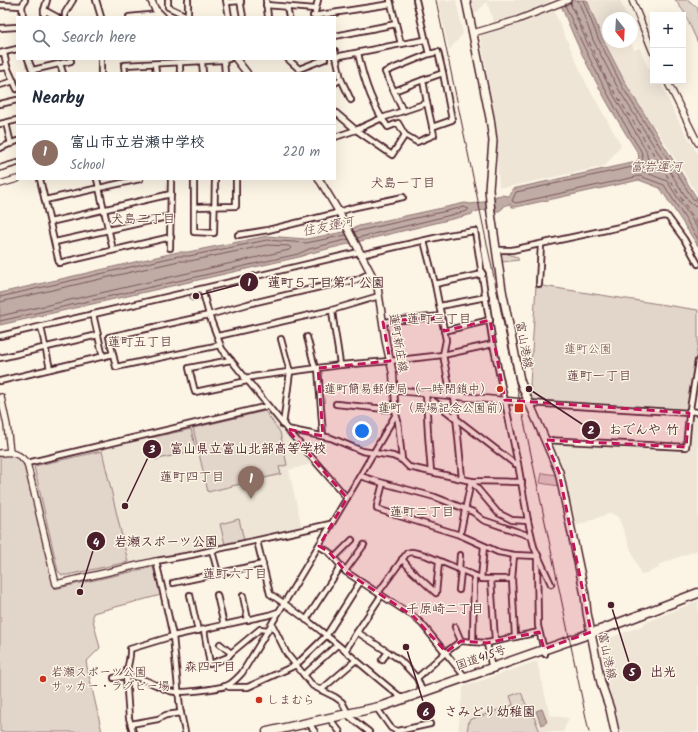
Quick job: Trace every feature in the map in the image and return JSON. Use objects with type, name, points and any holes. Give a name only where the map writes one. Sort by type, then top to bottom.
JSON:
[{"type":"highway","name":"国道415号","points":[[592,635],[698,593]]},
{"type":"highway","name":"国道415号","points":[[286,732],[311,727],[330,720],[377,709],[698,598]]},
{"type":"highway","name":"国道415号","points":[[267,732],[311,727]]},
{"type":"main road","points":[[151,0],[161,16]]},
{"type":"main road","name":"富山港線","points":[[466,0],[492,129],[493,147],[490,198],[491,213],[502,290],[520,380],[559,472],[585,595],[601,683],[610,709],[615,732]]},
{"type":"main road","points":[[238,60],[246,72]]},
{"type":"main road","name":"蓮町新庄線","points":[[320,180],[339,212],[375,281],[384,322],[390,361],[394,374],[394,390],[529,403]]},
{"type":"street","points":[[23,16],[22,6],[25,0]]},
{"type":"street","points":[[44,16],[47,0]]},
{"type":"street","points":[[65,16],[65,12],[73,0]]},
{"type":"street","points":[[96,0],[101,16]]},
{"type":"street","points":[[168,0],[168,8],[186,16],[188,0]]},
{"type":"street","points":[[229,16],[227,1],[241,0],[243,16]]},
{"type":"street","points":[[318,0],[313,16],[391,2],[402,44]]},
{"type":"street","points":[[416,0],[429,54]]},
{"type":"street","points":[[473,33],[503,24],[568,0]]},
{"type":"street","points":[[632,0],[651,48]]},
{"type":"street","points":[[268,16],[266,2],[287,7],[315,9]]},
{"type":"street","points":[[0,5],[22,6]]},
{"type":"street","points":[[287,7],[289,16]]},
{"type":"street","points":[[44,10],[55,16]]},
{"type":"street","points":[[336,36],[396,24]]},
{"type":"street","points":[[0,28],[16,27]]},
{"type":"street","points":[[351,100],[341,79],[336,57],[425,40]]},
{"type":"street","points":[[16,49],[2,53],[16,86]]},
{"type":"street","points":[[403,111],[385,72],[429,54],[438,52],[452,120],[432,127]]},
{"type":"street","points":[[358,53],[362,70],[382,118],[388,127],[398,123],[405,135],[417,142],[434,135],[423,80]]},
{"type":"street","points":[[28,60],[33,72],[71,61]]},
{"type":"street","points":[[101,60],[101,72]]},
{"type":"street","points":[[125,72],[124,66],[127,65],[127,60]]},
{"type":"street","points":[[127,65],[153,62],[180,63],[227,60],[225,72]]},
{"type":"street","points":[[289,60],[299,69],[322,60]]},
{"type":"street","points":[[153,62],[156,72]]},
{"type":"street","points":[[202,62],[203,72]]},
{"type":"street","points":[[180,63],[180,72]]},
{"type":"street","points":[[60,64],[63,72]]},
{"type":"street","points":[[0,68],[7,66]]},
{"type":"street","points":[[394,91],[443,73]]},
{"type":"street","points":[[336,82],[341,79]]},
{"type":"street","points":[[0,85],[14,81]]},
{"type":"street","points":[[668,84],[698,143]]},
{"type":"street","points":[[0,104],[16,100]]},
{"type":"street","points":[[336,137],[356,130],[382,118],[427,103]]},
{"type":"street","points":[[336,113],[356,130],[392,155],[405,135]]},
{"type":"street","points":[[0,124],[16,120]]},
{"type":"street","points":[[6,123],[11,144]]},
{"type":"street","points":[[0,148],[16,142]]},
{"type":"street","points":[[0,167],[16,163]]},
{"type":"street","points":[[0,184],[16,179]]},
{"type":"street","points":[[42,180],[59,263],[171,237]]},
{"type":"street","points":[[97,180],[113,250]]},
{"type":"street","points":[[45,200],[135,180]]},
{"type":"street","points":[[170,248],[171,180]]},
{"type":"street","points":[[194,180],[194,232],[214,233],[215,180]]},
{"type":"street","points":[[194,207],[215,208],[236,206],[236,180]]},
{"type":"street","points":[[50,222],[171,194]]},
{"type":"street","points":[[238,235],[268,230],[403,197]]},
{"type":"street","points":[[55,242],[171,216]]},
{"type":"street","points":[[496,250],[512,250],[664,216],[668,217],[676,228],[698,264]]},
{"type":"street","points":[[0,336],[359,252],[475,231],[494,344],[522,482],[531,535],[538,556],[551,584]]},
{"type":"street","points":[[424,241],[440,306],[446,340],[443,355],[453,395],[462,478]]},
{"type":"street","points":[[539,284],[541,244]]},
{"type":"street","points":[[220,346],[116,367],[109,337],[209,315],[262,300],[356,280],[370,273]]},
{"type":"street","points":[[435,284],[483,274]]},
{"type":"street","points":[[202,289],[220,346],[287,429],[347,498]]},
{"type":"street","points":[[218,336],[332,310],[379,296]]},
{"type":"street","points":[[440,306],[486,297]]},
{"type":"street","points":[[332,310],[335,333],[338,340],[340,365]]},
{"type":"street","points":[[93,314],[103,357]]},
{"type":"street","points":[[384,322],[441,316]]},
{"type":"street","points":[[444,331],[490,320]]},
{"type":"street","points":[[41,326],[50,369]]},
{"type":"street","points":[[0,358],[98,335]]},
{"type":"street","points":[[307,337],[316,368],[323,436]]},
{"type":"street","points":[[281,339],[290,372],[283,424]]},
{"type":"street","points":[[230,360],[189,368],[195,392],[246,379],[340,365],[443,355],[494,344]]},
{"type":"street","points":[[0,381],[113,354]]},
{"type":"street","points":[[545,440],[686,447],[689,412],[698,361]]},
{"type":"street","points":[[394,390],[395,412],[398,421],[402,460]]},
{"type":"street","points":[[426,393],[431,472]]},
{"type":"street","points":[[0,395],[7,425],[10,452]]},
{"type":"street","points":[[432,400],[515,464],[518,464]]},
{"type":"street","points":[[529,403],[698,412]]},
{"type":"street","points":[[336,404],[395,412]]},
{"type":"street","points":[[27,463],[268,406]]},
{"type":"street","points":[[114,678],[135,676],[172,692],[218,688],[227,686],[236,680],[242,673],[272,624],[330,524],[347,498],[395,412]]},
{"type":"street","points":[[287,429],[331,438],[362,451],[393,456],[402,460],[410,467],[431,472],[471,481],[522,482]]},
{"type":"street","points":[[0,453],[10,452],[22,456],[27,463],[56,584],[330,524]]},
{"type":"street","points":[[360,476],[435,497],[473,512],[483,520],[503,528],[531,535]]},
{"type":"street","points":[[460,535],[471,481]]},
{"type":"street","points":[[471,481],[498,513],[512,520],[528,521]]},
{"type":"street","points":[[383,483],[377,506],[378,509],[460,535],[498,552],[514,555],[538,556]]},
{"type":"street","points":[[334,558],[352,540]]},
{"type":"street","points":[[257,541],[270,594],[306,620],[404,700]]},
{"type":"street","points":[[345,571],[364,545]]},
{"type":"street","points":[[318,546],[330,552],[345,571],[413,616],[422,624],[467,678]]},
{"type":"street","points":[[481,579],[484,546]]},
{"type":"street","points":[[212,551],[218,573]]},
{"type":"street","points":[[345,651],[407,553],[412,552],[424,555],[481,579],[512,579]]},
{"type":"street","points":[[459,590],[460,555]]},
{"type":"street","points":[[514,555],[512,579],[515,637]]},
{"type":"street","points":[[538,556],[538,632],[544,652]]},
{"type":"street","points":[[402,559],[412,571],[436,593],[440,562]]},
{"type":"street","points":[[156,562],[173,636],[181,713],[186,732]]},
{"type":"street","points":[[173,583],[263,564]]},
{"type":"street","points":[[306,620],[341,566]]},
{"type":"street","points":[[473,642],[474,576]]},
{"type":"street","points":[[490,579],[495,641]]},
{"type":"street","points":[[227,686],[248,687],[296,665],[326,636],[360,582]]},
{"type":"street","points":[[217,594],[224,625]]},
{"type":"street","points":[[190,595],[198,631]]},
{"type":"street","points":[[243,596],[248,620]]},
{"type":"street","points":[[133,732],[126,676],[130,649],[173,636],[278,612]]},
{"type":"street","points":[[272,624],[287,654],[313,686],[342,702],[350,715],[369,732]]},
{"type":"street","points":[[455,627],[461,641]]},
{"type":"street","points":[[204,630],[210,664],[228,657],[230,653],[260,629],[268,630]]},
{"type":"street","points":[[357,632],[400,660],[416,678],[423,693]]},
{"type":"street","points":[[416,678],[461,641],[487,643],[538,632]]},
{"type":"street","points":[[487,643],[492,670]]},
{"type":"street","points":[[220,644],[230,653]]},
{"type":"street","points":[[304,675],[337,645]]},
{"type":"street","points":[[382,660],[388,652]]},
{"type":"street","points":[[321,690],[356,660]]},
{"type":"street","points":[[377,709],[391,728],[398,732],[430,724]]},
{"type":"street","points":[[131,724],[158,719],[166,715],[181,713]]},
{"type":"street","points":[[330,720],[340,732]]},
{"type":"highlighted area","points":[[441,316],[444,331],[490,320],[505,400],[689,413],[686,447],[545,440],[559,472],[591,632],[544,649],[539,632],[487,643],[461,641],[446,652],[413,616],[346,572],[329,552],[319,546],[347,498],[287,429],[323,436],[318,368],[390,361],[383,322]]},
{"type":"shaded area","points":[[456,0],[463,34],[449,50],[438,1]]},
{"type":"shaded area","points":[[472,0],[550,0],[551,3],[494,24],[487,2],[475,14]]},
{"type":"shaded area","points":[[587,0],[620,0],[625,12],[602,12],[602,38]]},
{"type":"shaded area","points":[[553,9],[586,83],[621,145],[605,166],[508,187],[499,187],[497,130],[480,35]]},
{"type":"shaded area","points":[[607,48],[633,48],[634,50],[640,48],[648,68],[650,69],[650,84],[661,84],[675,114],[698,155],[698,195],[655,127],[653,128],[627,86]]},
{"type":"shaded area","points":[[266,409],[312,464],[289,470],[302,528],[191,553],[188,551],[69,577],[60,577],[54,570],[32,465]]},
{"type":"shaded area","points":[[692,413],[698,413],[698,550],[658,565],[659,568],[641,575],[618,517],[610,513],[576,526],[563,467],[552,442],[689,449]]},
{"type":"shaded area","points":[[698,601],[698,732],[619,732],[601,650],[607,639],[644,625],[644,623]]},
{"type":"shaded area","points":[[537,661],[550,715],[569,718],[563,732],[458,731],[463,687]]},
{"type":"green space","points":[[675,0],[689,0],[689,2],[698,8],[698,43],[686,16],[686,12],[684,12]]},
{"type":"green space","points":[[502,252],[517,257],[519,260],[502,262],[500,253]]},
{"type":"green space","name":"蓮町公園","points":[[536,285],[698,310],[698,343],[688,411],[538,402],[531,398],[529,392],[531,390],[530,384]]},
{"type":"green space","points":[[201,292],[203,298],[191,301],[189,295]]},
{"type":"green space","points":[[265,411],[280,432],[287,465],[279,467],[281,474],[208,492],[193,428]]},
{"type":"green space","points":[[191,429],[196,450],[155,460],[150,438]]},
{"type":"green space","points":[[102,451],[128,562],[62,575],[58,571],[34,466]]},
{"type":"green space","points":[[0,453],[22,456],[29,470],[54,589],[153,567],[161,595],[93,613],[93,620],[100,648],[86,662],[102,732],[0,732]]},
{"type":"green space","points":[[542,473],[557,475],[559,486],[540,483]]},
{"type":"green space","points":[[239,519],[244,540],[225,544],[220,524]]},
{"type":"green space","points":[[521,692],[526,705],[530,707],[540,732],[467,732],[469,720],[513,705],[510,696]]},
{"type":"water","name":"富岩運河","points":[[559,0],[587,0],[602,38],[602,48],[607,48],[627,86],[698,200],[698,246],[660,188],[639,180],[516,207],[512,207],[510,204],[504,206],[499,211],[496,211],[495,208],[473,212],[473,214],[299,257],[0,325],[0,293],[178,252],[188,252],[267,236],[306,239],[344,232],[359,226],[465,203],[471,204],[494,200],[496,196],[508,196],[511,194],[512,189],[636,162],[639,158],[638,153],[594,79]]},
{"type":"water","points":[[542,709],[547,722],[541,725],[536,711]]},
{"type":"ferry route","points":[[570,1],[607,80],[698,225]]},
{"type":"tram line","points":[[436,0],[589,732]]},
{"type":"place","name":"蓮町５丁目第１公園","points":[[196,296]]},
{"type":"place","name":"蓮町簡易郵便局（一時閉鎖中）","points":[[500,389]]},
{"type":"place","name":"おでんや 竹","points":[[529,389]]},
{"type":"place","name":"蓮町（馬場記念公園前）","points":[[519,408]]},
{"type":"place","name":"富山市立岩瀬中学校","points":[[251,499]]},
{"type":"place","name":"富山県立富山北部高等学校","points":[[125,506]]},
{"type":"place","name":"岩瀬スポーツ公園","points":[[80,592]]},
{"type":"place","name":"出光","points":[[611,605]]},
{"type":"place","name":"さみどり幼稚園","points":[[406,647]]},
{"type":"place","name":"岩瀬スポーツ公園 サッカー・ラグビー場","points":[[43,679]]},
{"type":"place","name":"しまむら","points":[[259,700]]},
{"type":"district","name":"犬島一丁目","points":[[403,183]]},
{"type":"district","name":"犬島二丁目","points":[[143,219]]},
{"type":"district","name":"蓮町三丁目","points":[[439,319]]},
{"type":"district","name":"蓮町五丁目","points":[[140,342]]},
{"type":"district","name":"蓮町一丁目","points":[[599,376]]},
{"type":"district","name":"蓮町四丁目","points":[[192,477]]},
{"type":"district","name":"蓮町二丁目","points":[[422,512]]},
{"type":"district","name":"蓮町六丁目","points":[[235,574]]},
{"type":"district","name":"千原崎二丁目","points":[[445,609]]},
{"type":"district","name":"森四丁目","points":[[210,667]]},
{"type":"water label","name":"住友運河","points":[[328,227]]}]
